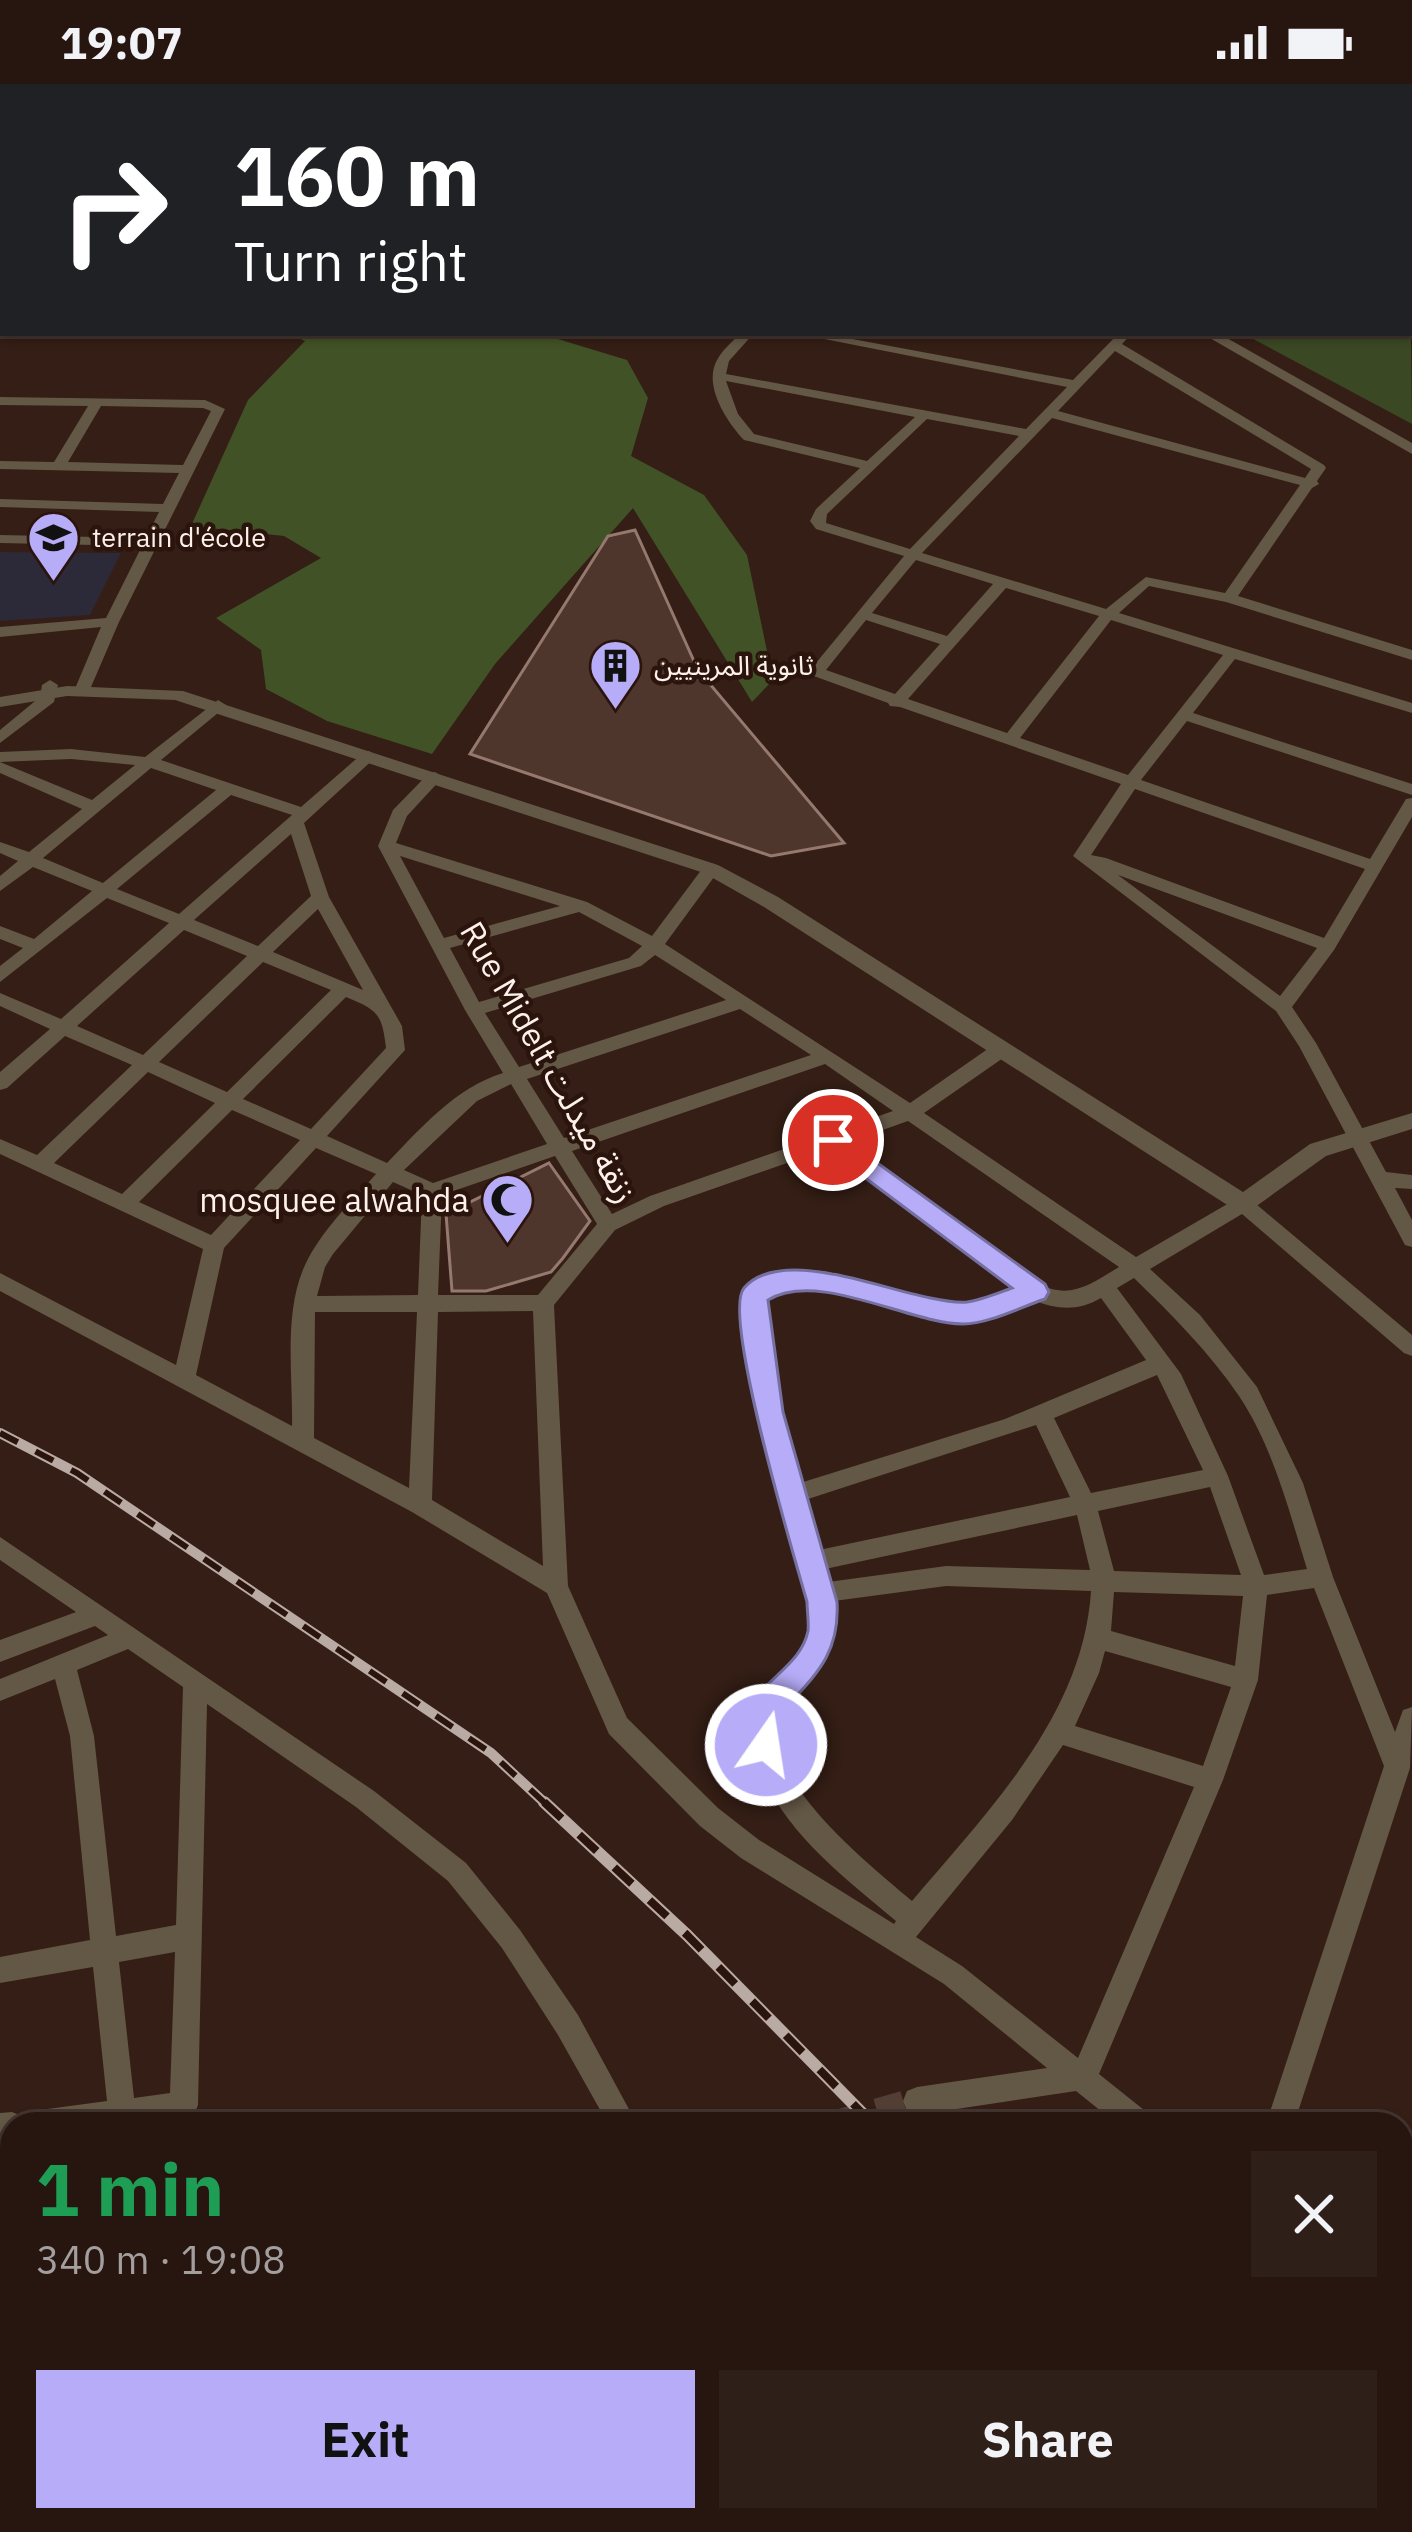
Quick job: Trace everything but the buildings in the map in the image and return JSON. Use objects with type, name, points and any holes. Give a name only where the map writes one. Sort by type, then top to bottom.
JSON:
[{"type":"street","points":[[745,336],[722,362],[718,376],[738,428],[749,437],[867,465]]},
{"type":"street","points":[[816,336],[1074,384]]},
{"type":"street","points":[[1213,336],[1412,449]]},
{"type":"street","points":[[1239,336],[1412,433]]},
{"type":"street","points":[[1229,598],[1319,474],[1313,464],[1116,337],[912,555],[816,673],[1373,866]]},
{"type":"street","points":[[718,376],[1029,434]]},
{"type":"street","points":[[0,401],[218,409],[111,622],[61,691],[0,738]]},
{"type":"street","points":[[58,467],[97,403]]},
{"type":"street","points":[[1049,413],[1312,484]]},
{"type":"street","points":[[924,415],[867,465],[817,521],[1001,584],[1412,708]]},
{"type":"street","points":[[0,466],[188,470]]},
{"type":"street","points":[[0,503],[169,508]]},
{"type":"street","points":[[0,539],[151,542]]},
{"type":"street","points":[[1009,741],[1107,616],[1146,581],[1229,598],[1412,655]]},
{"type":"street","points":[[896,703],[1001,584]]},
{"type":"street","points":[[861,614],[950,642]]},
{"type":"street","points":[[0,632],[111,622]]},
{"type":"street","points":[[1082,856],[1130,783],[1231,654]]},
{"type":"street","points":[[0,689],[142,691],[218,705],[711,869],[771,902],[1243,1204],[1412,1347]]},
{"type":"street","points":[[0,702],[61,691]]},
{"type":"street","points":[[0,885],[218,705]]},
{"type":"street","points":[[1183,715],[1412,790]]},
{"type":"street","points":[[0,758],[71,754],[149,762],[229,788],[301,819]]},
{"type":"street","points":[[0,1083],[369,755]]},
{"type":"street","points":[[0,767],[93,807]]},
{"type":"street","points":[[435,777],[399,814],[386,846],[580,906],[655,945],[827,1055],[1135,1267],[1209,1338],[1249,1393],[1292,1484],[1321,1577],[1397,1768]]},
{"type":"street","points":[[0,976],[229,788]]},
{"type":"street","points":[[1282,1007],[1328,946],[1412,803]]},
{"type":"street","points":[[184,1379],[214,1245],[396,1050],[393,1025],[320,897],[301,819]]},
{"type":"street","name":"Rue Midelt زنقة ميدلت","points":[[386,846],[474,1010],[608,1225],[543,1303]]},
{"type":"street","points":[[0,848],[381,1004]]},
{"type":"street","points":[[1082,856],[1328,946]]},
{"type":"street","points":[[1082,856],[1282,1007],[1412,1239]]},
{"type":"street","points":[[474,1010],[622,968],[655,945],[711,869]]},
{"type":"street","points":[[39,1165],[320,897]]},
{"type":"street","points":[[440,945],[580,906]]},
{"type":"street","points":[[0,932],[35,946]]},
{"type":"street","points":[[124,1204],[343,989]]},
{"type":"street","points":[[0,999],[66,1024],[432,1191],[827,1055]]},
{"type":"street","points":[[303,1441],[307,1304],[314,1266],[467,1096],[741,1002]]},
{"type":"street","points":[[608,1225],[657,1202],[908,1113],[999,1052]]},
{"type":"street","points":[[833,1140],[1036,1292],[1070,1301],[1105,1288],[1243,1204],[1318,1150],[1412,1120]]},
{"type":"street","points":[[0,1146],[214,1245]]},
{"type":"street","points":[[1382,1179],[1412,1182]]},
{"type":"street","points":[[420,1505],[432,1191]]},
{"type":"street","points":[[0,1281],[420,1505],[556,1586]]},
{"type":"street","points":[[1036,1292],[965,1313],[829,1283],[778,1281],[760,1288],[752,1303],[753,1317],[769,1412],[820,1593],[823,1632],[810,1658],[766,1707],[766,1745],[774,1772],[798,1810],[906,1929],[1125,2112]]},
{"type":"street","points":[[1084,2076],[1210,1780],[1246,1680],[1256,1586],[1216,1476],[1162,1363],[1105,1288]]},
{"type":"street","points":[[307,1304],[543,1303],[556,1586],[600,1693],[638,1750],[750,1849],[906,1929]]},
{"type":"street","points":[[793,1495],[1042,1415],[1162,1363]]},
{"type":"street","points":[[906,1929],[1058,1732],[1099,1638],[1103,1579],[1084,1504],[1042,1415]]},
{"type":"street","points":[[811,1562],[1216,1476]]},
{"type":"street","points":[[0,1547],[365,1799],[457,1872],[511,1939],[568,2024],[616,2112]]},
{"type":"street","points":[[820,1593],[946,1576],[1256,1586],[1321,1577]]},
{"type":"street","points":[[0,1651],[97,1615]]},
{"type":"street","points":[[0,1690],[128,1638]]},
{"type":"street","points":[[1099,1638],[1246,1680]]},
{"type":"street","points":[[63,1664],[82,1736],[122,2112]]},
{"type":"street","points":[[185,2112],[195,1684]]},
{"type":"street","points":[[1284,2112],[1412,1718]]},
{"type":"street","points":[[1058,1732],[1210,1780]]},
{"type":"street","points":[[0,1970],[189,1936]]},
{"type":"street","points":[[917,2101],[1084,2076]]},
{"type":"shaded area","name":"terrain d'école","points":[[0,552],[121,553],[90,615],[0,621]]},
{"type":"green space","points":[[294,336],[548,336],[627,360],[648,398],[631,456],[704,495],[747,555],[773,680],[752,702],[633,508],[495,664],[432,754],[327,721],[266,689],[261,650],[216,618],[321,558],[284,536],[191,526],[248,400],[305,341]]},
{"type":"green space","points":[[1248,336],[1411,336],[1412,424]]},
{"type":"tunnel","points":[[879,2112],[917,2101]]},
{"type":"railway","points":[[0,1433],[77,1473],[491,1753],[547,1805]]},
{"type":"railway","points":[[544,1802],[687,1935],[861,2112]]},
{"type":"place","name":"terrain d'école","points":[[53,584]]},
{"type":"place","name":"ثانوية المرينيين","points":[[615,712]]},
{"type":"place","name":"mosquee alwahda","points":[[508,1246]]},
{"type":"route","points":[[766,1745],[766,1707],[810,1658],[823,1632],[822,1602],[769,1412],[753,1317],[754,1294],[778,1281],[829,1283],[965,1313],[1036,1292],[833,1140]]}]
